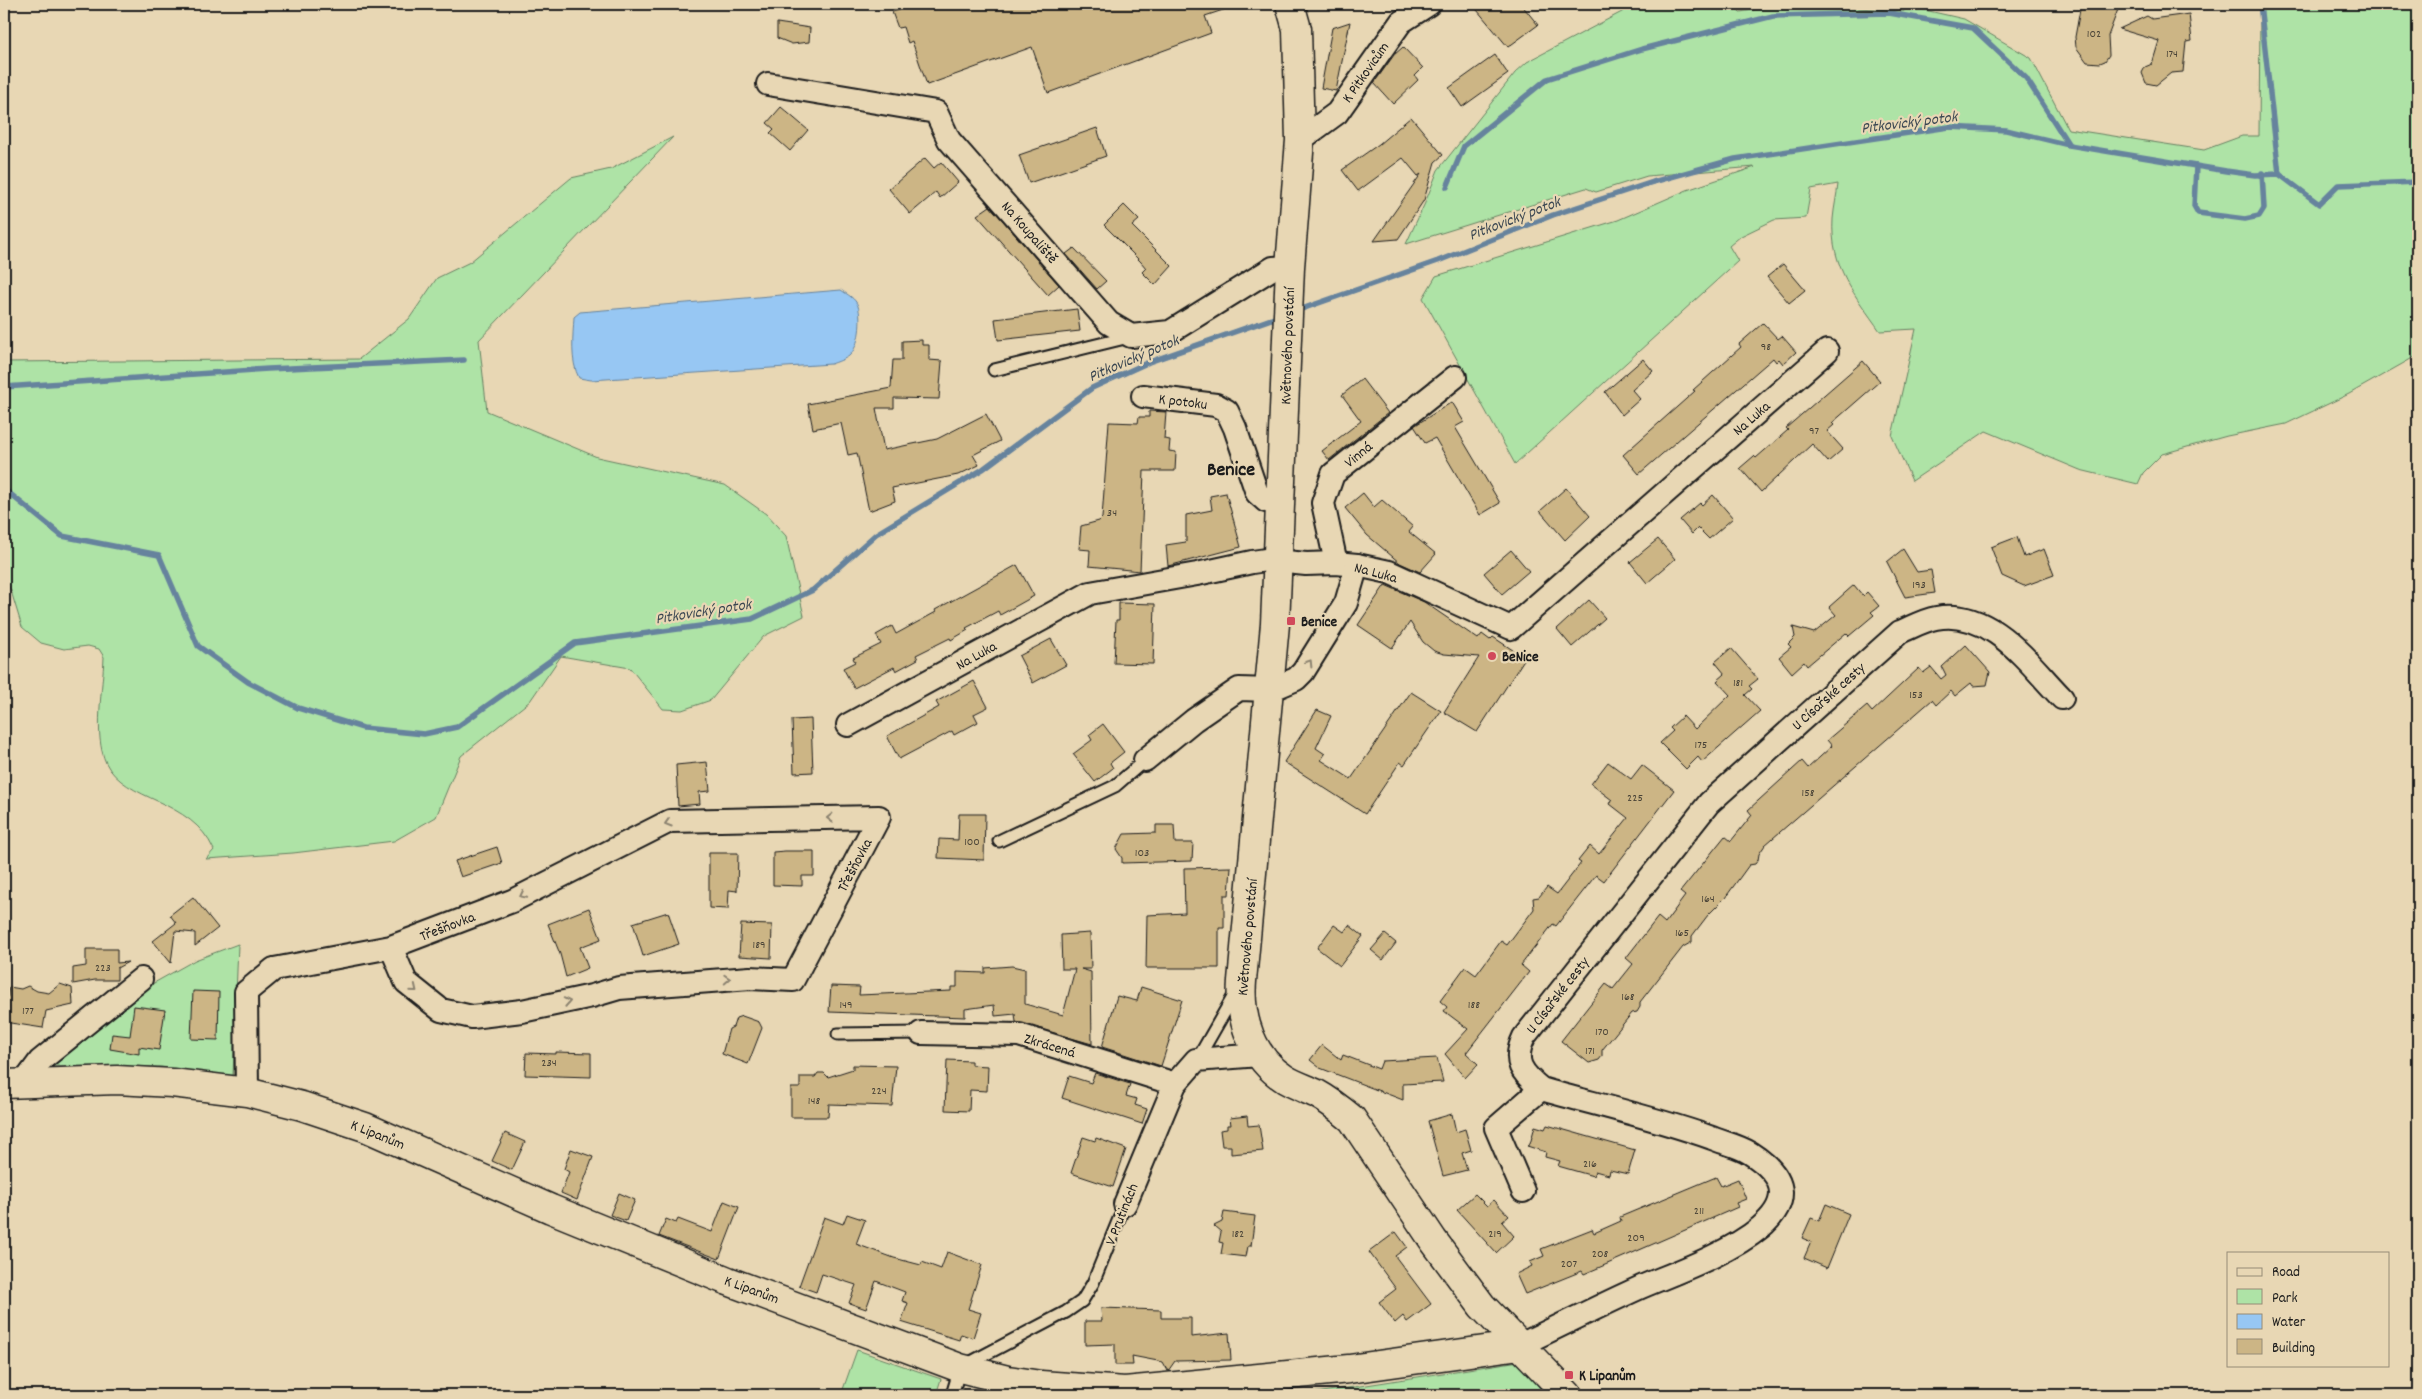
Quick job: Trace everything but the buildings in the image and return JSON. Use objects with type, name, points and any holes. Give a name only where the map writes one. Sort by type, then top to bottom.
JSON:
[{"type":"street","name":"Květnového povstání","points":[[1290,4],[1297,29],[1300,140],[1290,274],[1281,504],[1270,690],[1242,982],[1243,1016],[1246,1029],[1259,1055],[1285,1079],[1319,1095],[1352,1119],[1434,1240],[1482,1306],[1568,1395]]},
{"type":"street","name":"K Pitkovicům","points":[[1300,140],[1337,113],[1401,22],[1429,4]]},
{"type":"street","name":"Na Koupaliště","points":[[768,84],[936,112],[949,140],[1110,322],[1130,336]]},
{"type":"street","points":[[1130,336],[1170,332],[1273,268],[1290,274]]},
{"type":"street","name":"Na Luka","points":[[848,725],[1090,593],[1252,562],[1278,561],[1306,564],[1346,564],[1389,572],[1510,628],[1827,352]]},
{"type":"street","name":"Vinná","points":[[1346,564],[1323,503],[1333,474],[1455,377]]},
{"type":"street","name":"K potoku","points":[[1143,396],[1216,405],[1226,411],[1235,428],[1257,493],[1266,501],[1281,504]]},
{"type":"street","points":[[1145,760],[1194,720],[1239,689],[1270,690],[1296,679],[1303,672],[1346,603],[1346,564]]},
{"type":"street","name":"U Císařské cesty","points":[[1520,1345],[1638,1288],[1727,1250],[1756,1233],[1772,1217],[1779,1205],[1782,1193],[1778,1180],[1766,1165],[1748,1152],[1691,1130],[1541,1089],[1526,1076],[1519,1064],[1519,1048],[1524,1037],[1709,803],[1900,632],[1934,618],[1961,616],[1979,622],[1996,632],[2062,698]]},
{"type":"street","name":"Třešňovka","points":[[247,1092],[246,992],[274,969],[391,947],[512,901],[670,821],[879,817],[794,980],[731,979],[619,988],[592,996],[522,1011],[472,1017],[441,1010],[406,982],[391,947]]},
{"type":"street","points":[[13,1084],[141,979]]},
{"type":"street","name":"Zkrácená","points":[[921,1033],[1019,1035],[1175,1084]]},
{"type":"street","points":[[1196,1060],[1259,1055]]},
{"type":"street","name":"V Prutinách","points":[[1125,1204],[1175,1084],[1196,1060]]},
{"type":"street","name":"K Lipanům","points":[[13,1084],[117,1080],[172,1083],[247,1092],[302,1106],[366,1127],[551,1209],[728,1281],[960,1368],[1008,1380],[1041,1385],[1125,1391],[1350,1369],[1520,1345]]},
{"type":"street","points":[[1523,1191],[1496,1128],[1541,1089]]},
{"type":"lane","points":[[994,370],[1130,336]]},
{"type":"lane","points":[[999,841],[1115,786],[1145,760]]},
{"type":"lane","points":[[1196,1060],[1242,982]]},
{"type":"lane","points":[[838,1034],[921,1033]]},
{"type":"lane","name":"V Prutinách","points":[[960,1368],[1066,1312],[1082,1300],[1093,1283],[1125,1204]]},
{"type":"lane","points":[[952,1395],[960,1368]]},
{"type":"green space","points":[[1637,4],[1732,4],[1740,12],[1771,7],[1775,4],[1851,4],[1859,8],[1904,11],[1907,6],[1964,19],[2031,58],[2068,129],[2204,150],[2242,136],[2259,136],[2260,13],[2258,4],[2418,4],[2418,355],[2349,394],[2286,424],[2227,436],[2162,454],[2143,473],[2138,484],[2080,470],[1986,431],[1912,481],[1892,436],[1916,329],[1880,331],[1846,280],[1840,266],[1833,236],[1833,219],[1838,184],[1811,189],[1806,218],[1774,220],[1741,236],[1729,246],[1738,261],[1515,464],[1423,298],[1436,276],[1618,220],[1687,190],[1755,167],[1647,176],[1596,192],[1586,188],[1406,244],[1438,170],[1515,73],[1527,62]]},
{"type":"green space","points":[[673,137],[479,340],[487,411],[597,457],[725,485],[766,514],[786,536],[804,616],[764,636],[711,700],[682,710],[663,709],[630,668],[561,656],[530,701],[461,756],[436,817],[394,841],[293,853],[206,859],[214,850],[204,833],[175,810],[128,786],[115,776],[106,763],[102,752],[99,725],[104,657],[99,649],[88,646],[64,649],[41,643],[22,627],[11,591],[4,576],[4,362],[359,359],[409,319],[437,278],[470,262],[571,178],[611,169]]},
{"type":"green space","points":[[238,944],[233,1076],[161,1067],[46,1066],[145,988],[195,960]]},
{"type":"green space","points":[[857,1350],[941,1379],[936,1395],[841,1395]]},
{"type":"green space","points":[[1519,1361],[1545,1395],[1303,1395]]},
{"type":"water","points":[[841,290],[857,303],[860,318],[859,332],[853,352],[849,356],[831,364],[591,380],[579,378],[576,371],[573,348],[574,317],[580,312]]},
{"type":"waterway","points":[[2260,4],[2279,174]]},
{"type":"waterway","points":[[1447,187],[1464,146],[1547,79],[1642,49],[1773,16],[1889,13],[1973,28],[2026,78],[2069,145]]},
{"type":"waterway","name":"Pitkovický potok","points":[[1296,311],[1438,261],[1553,215],[1653,182],[1735,159],[1949,127],[2006,130],[2069,145],[2226,171],[2255,175],[2279,174],[2319,204],[2338,185],[2418,182]]},
{"type":"waterway","points":[[2196,166],[2194,206],[2198,213],[2245,219],[2259,216],[2264,208],[2262,173]]},
{"type":"waterway","name":"Pitkovický potok","points":[[4,489],[62,536],[159,555],[198,646],[248,682],[298,708],[363,728],[424,734],[457,727],[575,643],[752,619],[813,590],[876,534],[983,469],[1092,388],[1149,362],[1280,316]]},
{"type":"waterway","points":[[4,387],[268,369],[464,360]]},
{"type":"place","name":"Benice","points":[[1291,621]]},
{"type":"place","name":"BeNice","points":[[1492,656]]},
{"type":"place","name":"K Lipanům","points":[[1569,1375]]},
{"type":"district","name":"Benice","points":[[1231,468]]}]
